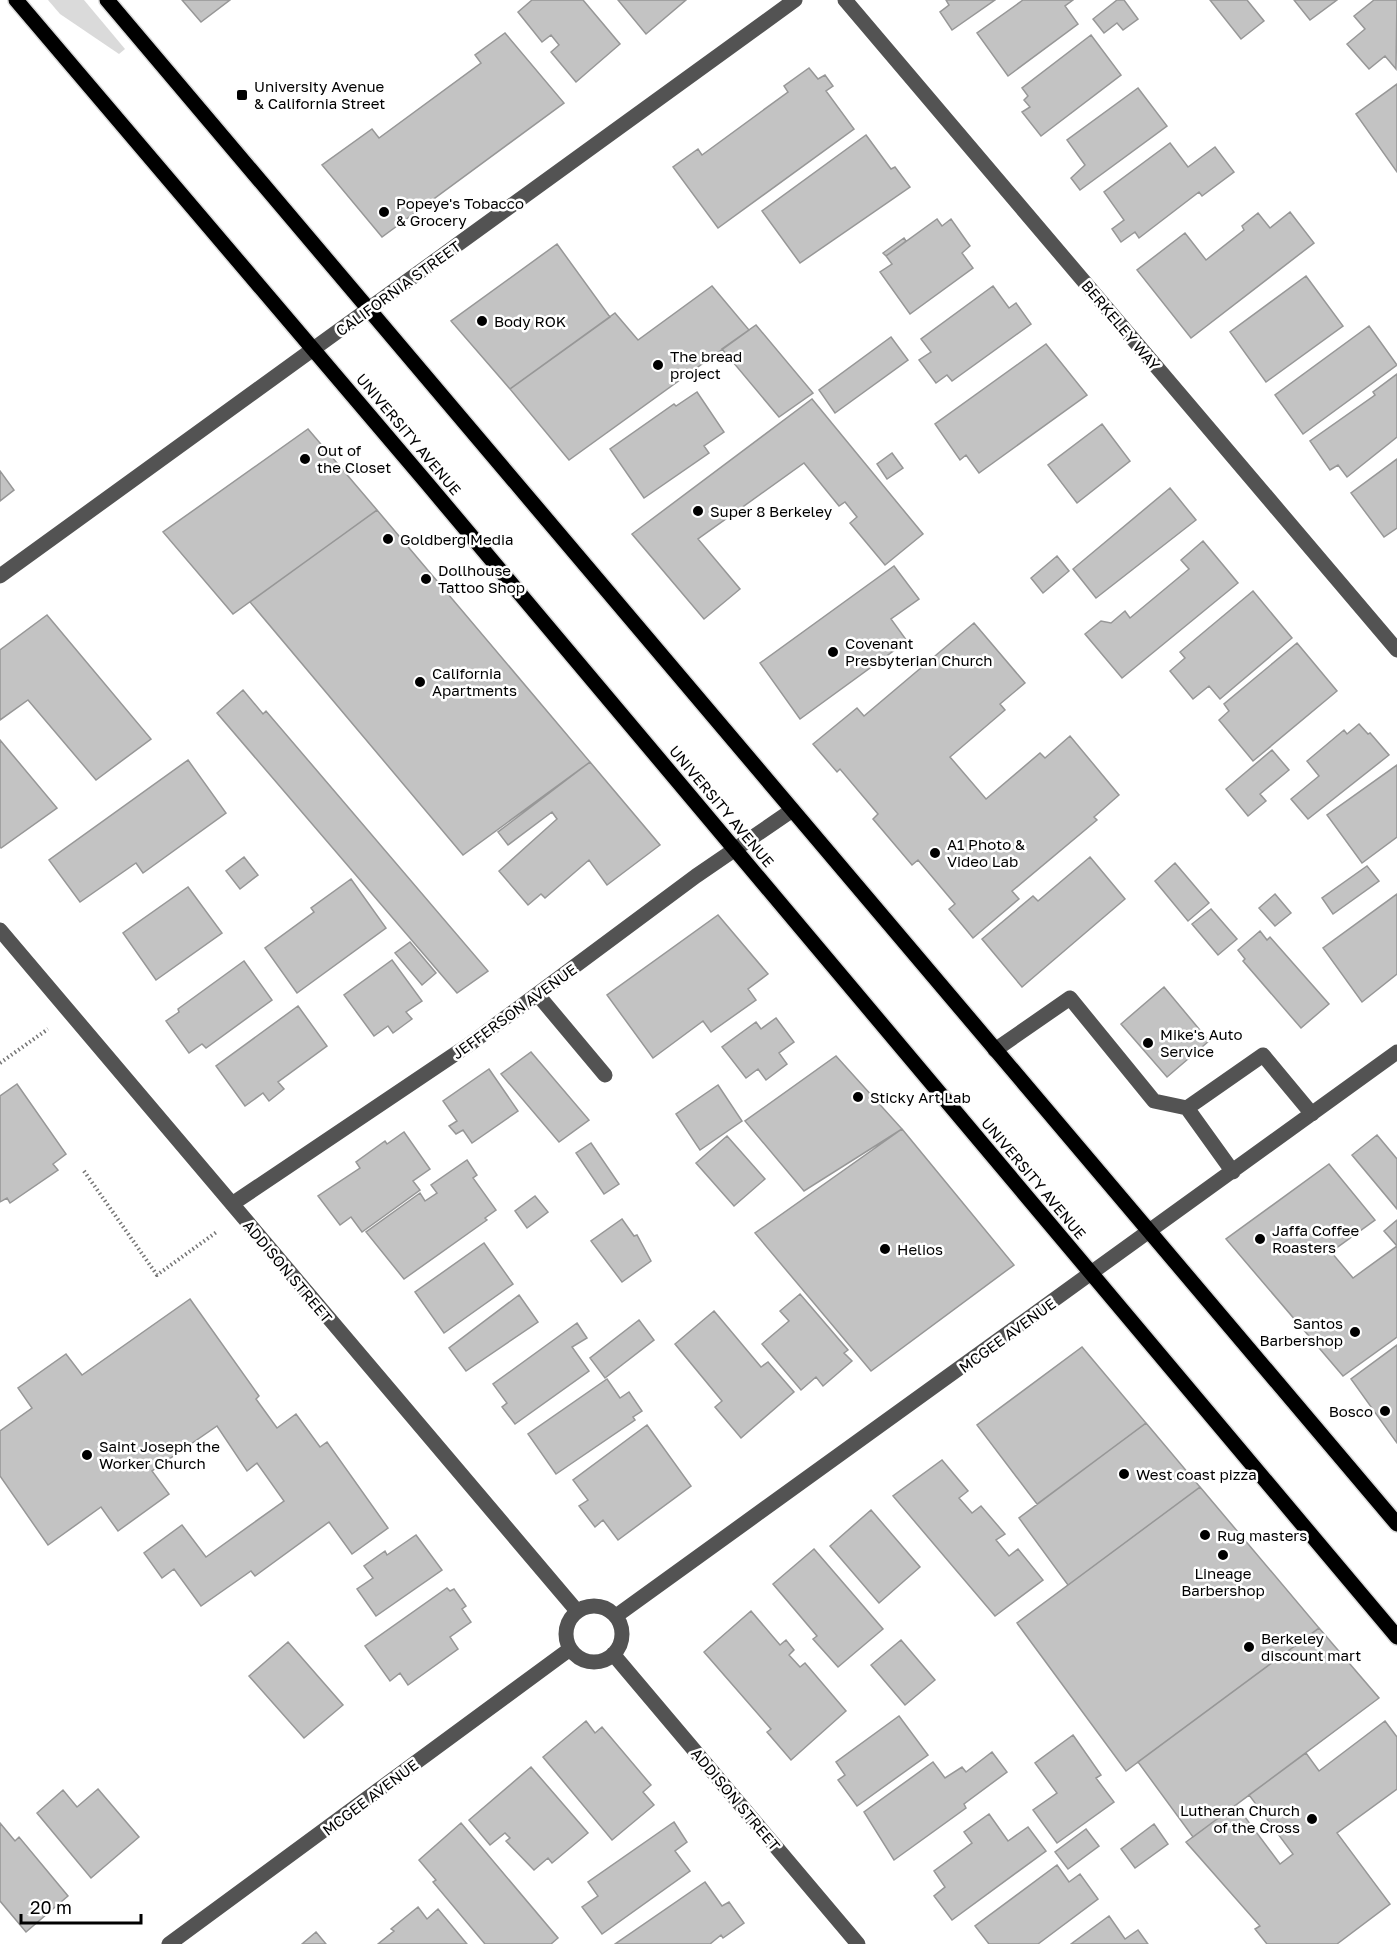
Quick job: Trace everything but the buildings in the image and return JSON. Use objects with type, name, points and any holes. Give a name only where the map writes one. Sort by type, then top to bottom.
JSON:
[{"type":"main road","name":"UNIVERSITY AVENUE","points":[[16,0],[314,349],[1397,1637]]},
{"type":"main road","points":[[107,0],[791,811],[1397,1524]]},
{"type":"street","name":"CALIFORNIA STREET","points":[[0,576],[795,0]]},
{"type":"street","name":"BERKELEY WAY","points":[[844,0],[1397,650]]},
{"type":"street","name":"JEFFERSON AVENUE","points":[[236,1209],[791,811]]},
{"type":"street","name":"ADDISON STREET","points":[[0,930],[576,1611]]},
{"type":"street","points":[[537,995],[605,1075]]},
{"type":"street","points":[[995,1050],[1070,998],[1154,1101],[1187,1108],[1233,1172]]},
{"type":"street","name":"MCGEE AVENUE","points":[[616,1616],[1397,1052]]},
{"type":"street","points":[[1187,1108],[1263,1055],[1312,1114]]},
{"type":"street","points":[[592,1605],[601,1606],[616,1616],[620,1623],[621,1640],[613,1654],[605,1660],[585,1661],[570,1649],[567,1641],[567,1625],[576,1611],[592,1605]]},
{"type":"street","name":"MCGEE AVENUE","points":[[169,1944],[570,1649]]},
{"type":"street","name":"ADDISON STREET","points":[[613,1654],[858,1944]]},
{"type":"path","points":[[0,1063],[70,1013]]},
{"type":"path","points":[[84,1171],[157,1275],[236,1209]]},
{"type":"shaded area","points":[[48,0],[84,0],[125,49],[119,54],[60,14]]},
{"type":"place","name":"University Avenue & California Street","points":[[242,95]]},
{"type":"place","name":"Popeye's Tobacco & Grocery","points":[[384,212]]},
{"type":"place","name":"Body ROK","points":[[482,321]]},
{"type":"place","name":"The bread project","points":[[658,365]]},
{"type":"place","name":"Out of the Closet","points":[[305,459]]},
{"type":"place","name":"Super 8 Berkeley","points":[[698,511]]},
{"type":"place","name":"Goldberg Media","points":[[388,539]]},
{"type":"place","name":"Dollhouse Tattoo Shop","points":[[426,579]]},
{"type":"place","name":"Covenant Presbyterian Church","points":[[833,652]]},
{"type":"place","name":"California Apartments","points":[[420,682]]},
{"type":"place","name":"A1 Photo & Video Lab","points":[[935,853]]},
{"type":"place","name":"Mike's Auto Service","points":[[1148,1043]]},
{"type":"place","name":"Sticky Art Lab","points":[[858,1097]]},
{"type":"place","name":"Jaffa Coffee Roasters","points":[[1260,1239]]},
{"type":"place","name":"Helios","points":[[885,1249]]},
{"type":"place","name":"Santos Barbershop","points":[[1355,1332]]},
{"type":"place","name":"Bosco","points":[[1385,1411]]},
{"type":"place","name":"Saint Joseph the Worker Church","points":[[87,1455]]},
{"type":"place","name":"West coast pizza","points":[[1124,1474]]},
{"type":"place","name":"Rug masters","points":[[1205,1535]]},
{"type":"place","name":"Lineage Barbershop","points":[[1223,1555]]},
{"type":"place","name":"Berkeley discount mart","points":[[1249,1647]]},
{"type":"place","name":"Lutheran Church of the Cross","points":[[1312,1819]]}]
